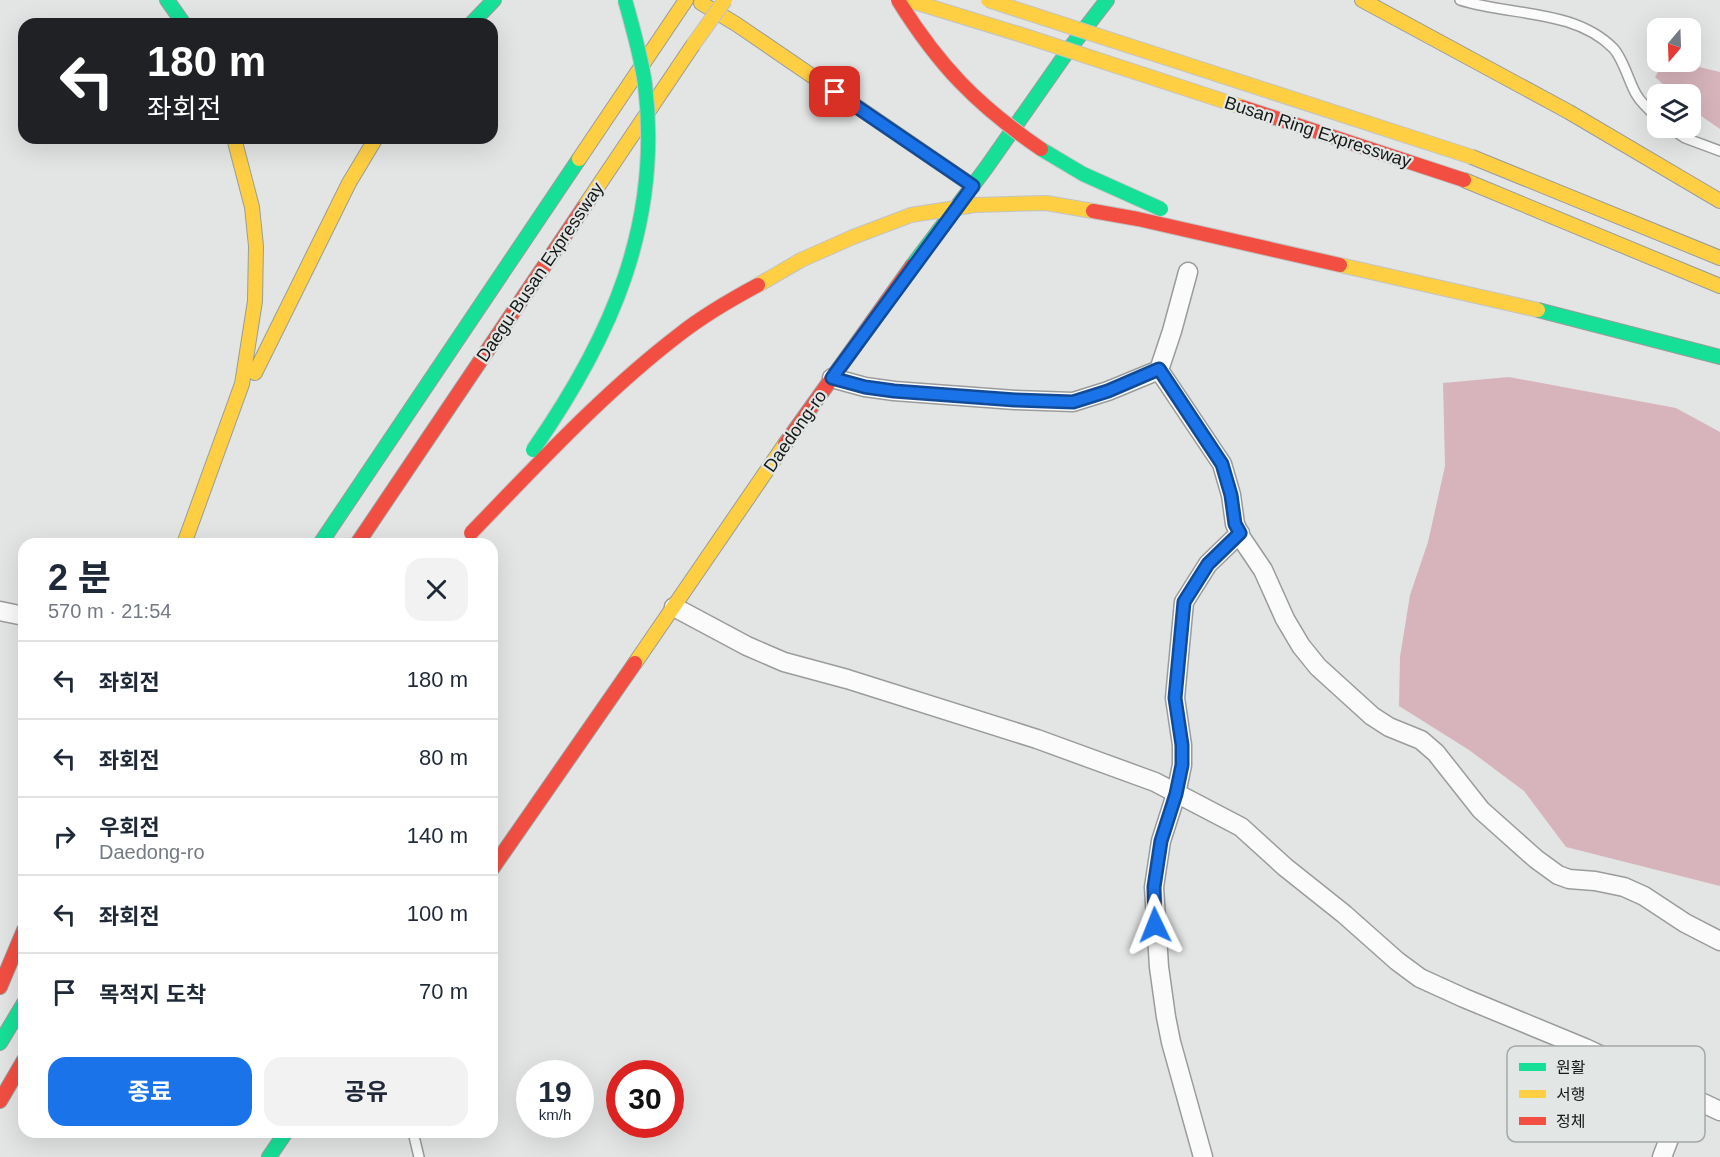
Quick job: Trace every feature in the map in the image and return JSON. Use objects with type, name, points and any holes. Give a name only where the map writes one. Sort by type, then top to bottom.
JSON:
[{"type":"main road","points":[[167,0],[180,18]]},
{"type":"main road","points":[[477,18],[494,0]]},
{"type":"main road","points":[[471,533],[569,396],[598,343],[623,284],[635,247],[643,202],[646,97],[637,40],[625,0]]},
{"type":"main road","name":"Daegu-Busan Expressway","points":[[324,538],[686,0]]},
{"type":"main road","points":[[696,0],[746,31],[973,186]]},
{"type":"main road","name":"Daegu-Busan Expressway","points":[[361,538],[725,0]]},
{"type":"main road","points":[[898,0],[909,21],[944,66],[976,100],[1028,141],[1092,180],[1200,224],[1449,289]]},
{"type":"main road","name":"Busan Ring Expressway","points":[[908,0],[1022,35],[1464,180],[1720,286]]},
{"type":"main road","name":"Busan Ring Expressway","points":[[988,0],[1472,157],[1720,258]]},
{"type":"main road","name":"Daedong-ro","points":[[498,860],[832,378],[1107,0]]},
{"type":"main road","points":[[1362,0],[1569,112],[1720,201]]},
{"type":"main road","points":[[1426,19],[1532,92]]},
{"type":"main road","points":[[186,538],[230,423],[242,384],[255,301],[256,246],[252,207],[236,144]]},
{"type":"main road","points":[[230,423],[349,183],[372,144]]},
{"type":"main road","points":[[466,538],[545,457],[621,385],[681,333],[743,293],[801,260],[853,237],[911,215],[975,205],[1046,203],[1138,219],[1538,310],[1720,357]]},
{"type":"main road","points":[[0,987],[18,944]]},
{"type":"main road","points":[[0,1043],[18,1013]]},
{"type":"main road","points":[[0,1101],[18,1070]]},
{"type":"main road","points":[[0,1114],[18,1091]]},
{"type":"main road","points":[[269,1157],[282,1138]]},
{"type":"street","points":[[832,378],[865,387],[894,391],[1073,402],[1108,391],[1159,369],[1188,272]]},
{"type":"street","points":[[1159,369],[1222,464],[1231,495],[1235,524],[1263,570],[1285,619],[1301,646],[1318,667],[1372,716],[1389,727],[1421,740],[1436,753],[1481,810],[1536,859],[1558,875],[1569,879],[1624,887],[1644,896],[1685,923],[1720,941]]},
{"type":"street","points":[[1203,1157],[1171,1042],[1159,967],[1154,887],[1161,841],[1176,794],[1182,765],[1182,745],[1175,698],[1184,602],[1208,564],[1240,533]]},
{"type":"street","points":[[674,607],[747,646],[784,662],[847,679],[1036,738],[1124,770],[1176,794],[1241,827],[1285,867],[1420,978],[1580,1046]]},
{"type":"street","points":[[0,611],[18,615]]},
{"type":"street","points":[[1705,1104],[1720,1111]]},
{"type":"street","points":[[1662,1157],[1668,1142]]},
{"type":"lane","points":[[1460,0],[1499,9],[1550,16],[1596,35],[1615,50],[1637,97],[1647,107]]},
{"type":"lane","points":[[1685,138],[1720,151]]},
{"type":"lane","points":[[414,1138],[419,1157]]},
{"type":"shaded area","points":[[1701,67],[1720,72],[1720,129],[1701,116],[1701,84],[1663,84],[1655,77],[1658,72],[1701,72]]},
{"type":"shaded area","points":[[1509,377],[1676,408],[1720,432],[1720,886],[1566,847],[1524,791],[1469,750],[1399,706],[1400,657],[1410,595],[1428,542],[1445,466],[1443,383]]},
{"type":"traffic: fast","points":[[167,0],[180,18]]},
{"type":"traffic: fast","points":[[477,18],[494,0]]},
{"type":"traffic: fast","points":[[533,450],[586,365],[607,322],[625,278],[638,232],[646,184],[648,135],[645,84],[625,0]]},
{"type":"traffic: fast","points":[[912,266],[1107,0]]},
{"type":"traffic: fast","points":[[1041,149],[1083,174],[1161,209]]},
{"type":"traffic: fast","points":[[324,538],[579,159]]},
{"type":"traffic: fast","points":[[1538,310],[1720,357]]},
{"type":"traffic: fast","points":[[0,1043],[18,1013]]},
{"type":"traffic: fast","points":[[269,1157],[282,1138]]},
{"type":"traffic: slow","points":[[579,159],[686,0]]},
{"type":"traffic: slow","points":[[693,45],[725,0]]},
{"type":"traffic: slow","points":[[908,0],[1242,107]]},
{"type":"traffic: slow","points":[[988,0],[1472,157]]},
{"type":"traffic: slow","points":[[1362,0],[1569,112],[1720,201]]},
{"type":"traffic: slow","points":[[701,3],[736,24],[973,186]]},
{"type":"traffic: slow","points":[[584,207],[693,45]]},
{"type":"traffic: slow","points":[[186,538],[242,384],[255,301],[256,246],[252,207],[236,144]]},
{"type":"traffic: slow","points":[[255,373],[349,183],[372,144]]},
{"type":"traffic: slow","points":[[1472,157],[1720,258]]},
{"type":"traffic: slow","points":[[1464,180],[1720,286]]},
{"type":"traffic: slow","points":[[758,285],[801,260],[911,215],[975,205],[1046,203],[1093,211]]},
{"type":"traffic: slow","points":[[1340,265],[1538,310]]},
{"type":"traffic: slow","points":[[635,663],[785,444]]},
{"type":"traffic: jam","points":[[898,0],[944,65],[961,83],[997,116],[1041,149]]},
{"type":"traffic: jam","points":[[1242,107],[1464,180]]},
{"type":"traffic: jam","points":[[361,538],[584,207]]},
{"type":"traffic: jam","points":[[1093,211],[1340,265]]},
{"type":"traffic: jam","points":[[785,444],[912,266]]},
{"type":"traffic: jam","points":[[471,533],[572,429],[652,356],[689,327],[758,285]]},
{"type":"traffic: jam","points":[[498,860],[635,663]]},
{"type":"traffic: jam","points":[[0,987],[18,944]]},
{"type":"traffic: jam","points":[[0,1101],[18,1070]]},
{"type":"route","points":[[835,92],[973,186],[832,378],[865,387],[894,391],[1073,402],[1108,391],[1159,369],[1222,464],[1231,495],[1235,524],[1240,533],[1208,564],[1184,602],[1175,698],[1182,745],[1182,765],[1176,794],[1161,841],[1154,887],[1155,925]]}]
